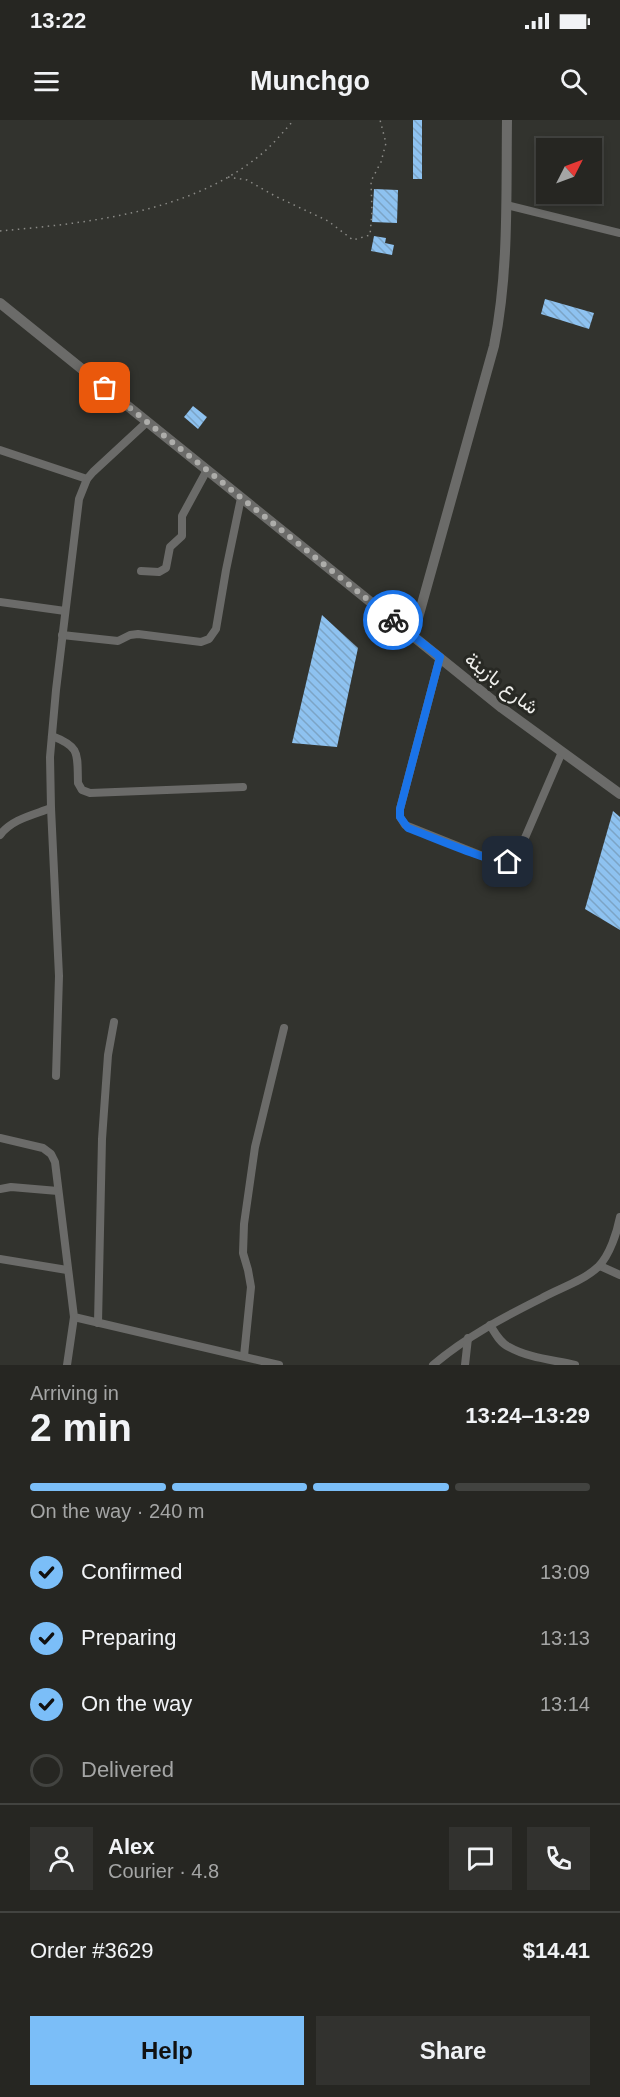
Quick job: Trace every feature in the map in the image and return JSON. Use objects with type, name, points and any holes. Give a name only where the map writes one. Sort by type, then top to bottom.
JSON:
[{"type":"street","points":[[413,636],[494,346],[502,303],[507,120]]},
{"type":"street","points":[[506,205],[620,233]]},
{"type":"street","name":"شارع بازينة","points":[[0,303],[413,636],[562,752],[620,794]]},
{"type":"street","points":[[56,1076],[59,976],[51,808],[52,736],[79,499],[87,479],[100,464],[147,422]]},
{"type":"street","points":[[0,450],[87,479]]},
{"type":"street","points":[[141,571],[159,572],[166,568],[170,547],[182,536],[182,516],[207,470]]},
{"type":"street","points":[[63,635],[118,641],[133,634],[201,642],[208,639],[216,628],[241,498]]},
{"type":"street","points":[[0,602],[65,611]]},
{"type":"street","points":[[440,657],[400,809],[400,817],[405,825],[485,857],[508,862],[518,854],[562,752]]},
{"type":"street","points":[[52,736],[68,742],[75,751],[78,783],[85,792],[243,787]]},
{"type":"street","points":[[0,835],[15,822],[51,808]]},
{"type":"street","points":[[98,1323],[102,1139],[108,1055],[114,1022]]},
{"type":"street","points":[[244,1356],[251,1287],[243,1253],[244,1224],[255,1147],[284,1028]]},
{"type":"street","points":[[0,1138],[43,1148],[51,1154],[55,1162],[74,1317],[67,1365]]},
{"type":"street","points":[[0,1190],[11,1187],[58,1191]]},
{"type":"street","points":[[433,1365],[468,1338],[600,1266],[617,1231],[620,1217]]},
{"type":"street","points":[[0,1259],[67,1270]]},
{"type":"street","points":[[600,1266],[620,1275]]},
{"type":"street","points":[[74,1317],[279,1365]]},
{"type":"street","points":[[489,1326],[508,1347],[576,1365]]},
{"type":"street","points":[[465,1365],[468,1338]]},
{"type":"path","points":[[0,231],[116,218],[190,195],[226,177],[259,156],[294,120]]},
{"type":"path","points":[[226,177],[247,180],[328,221],[353,240],[370,235],[371,182],[387,144],[380,120]]},
{"type":"building","points":[[413,120],[422,120],[422,179],[413,179]]},
{"type":"building","points":[[374,189],[398,190],[397,223],[372,222]]},
{"type":"building","points":[[374,236],[386,238],[385,243],[394,245],[392,255],[371,251]]},
{"type":"building","points":[[545,299],[594,313],[589,329],[541,314]]},
{"type":"building","points":[[193,406],[207,417],[198,429],[184,417]]},
{"type":"building","points":[[322,615],[358,648],[337,747],[292,743]]},
{"type":"building","points":[[613,811],[620,817],[620,930],[585,909]]},
{"type":"way so far","points":[[105,388],[393,620]]},
{"type":"route","points":[[393,620],[440,657],[400,809],[402,822],[408,828],[485,857],[508,862]]}]
